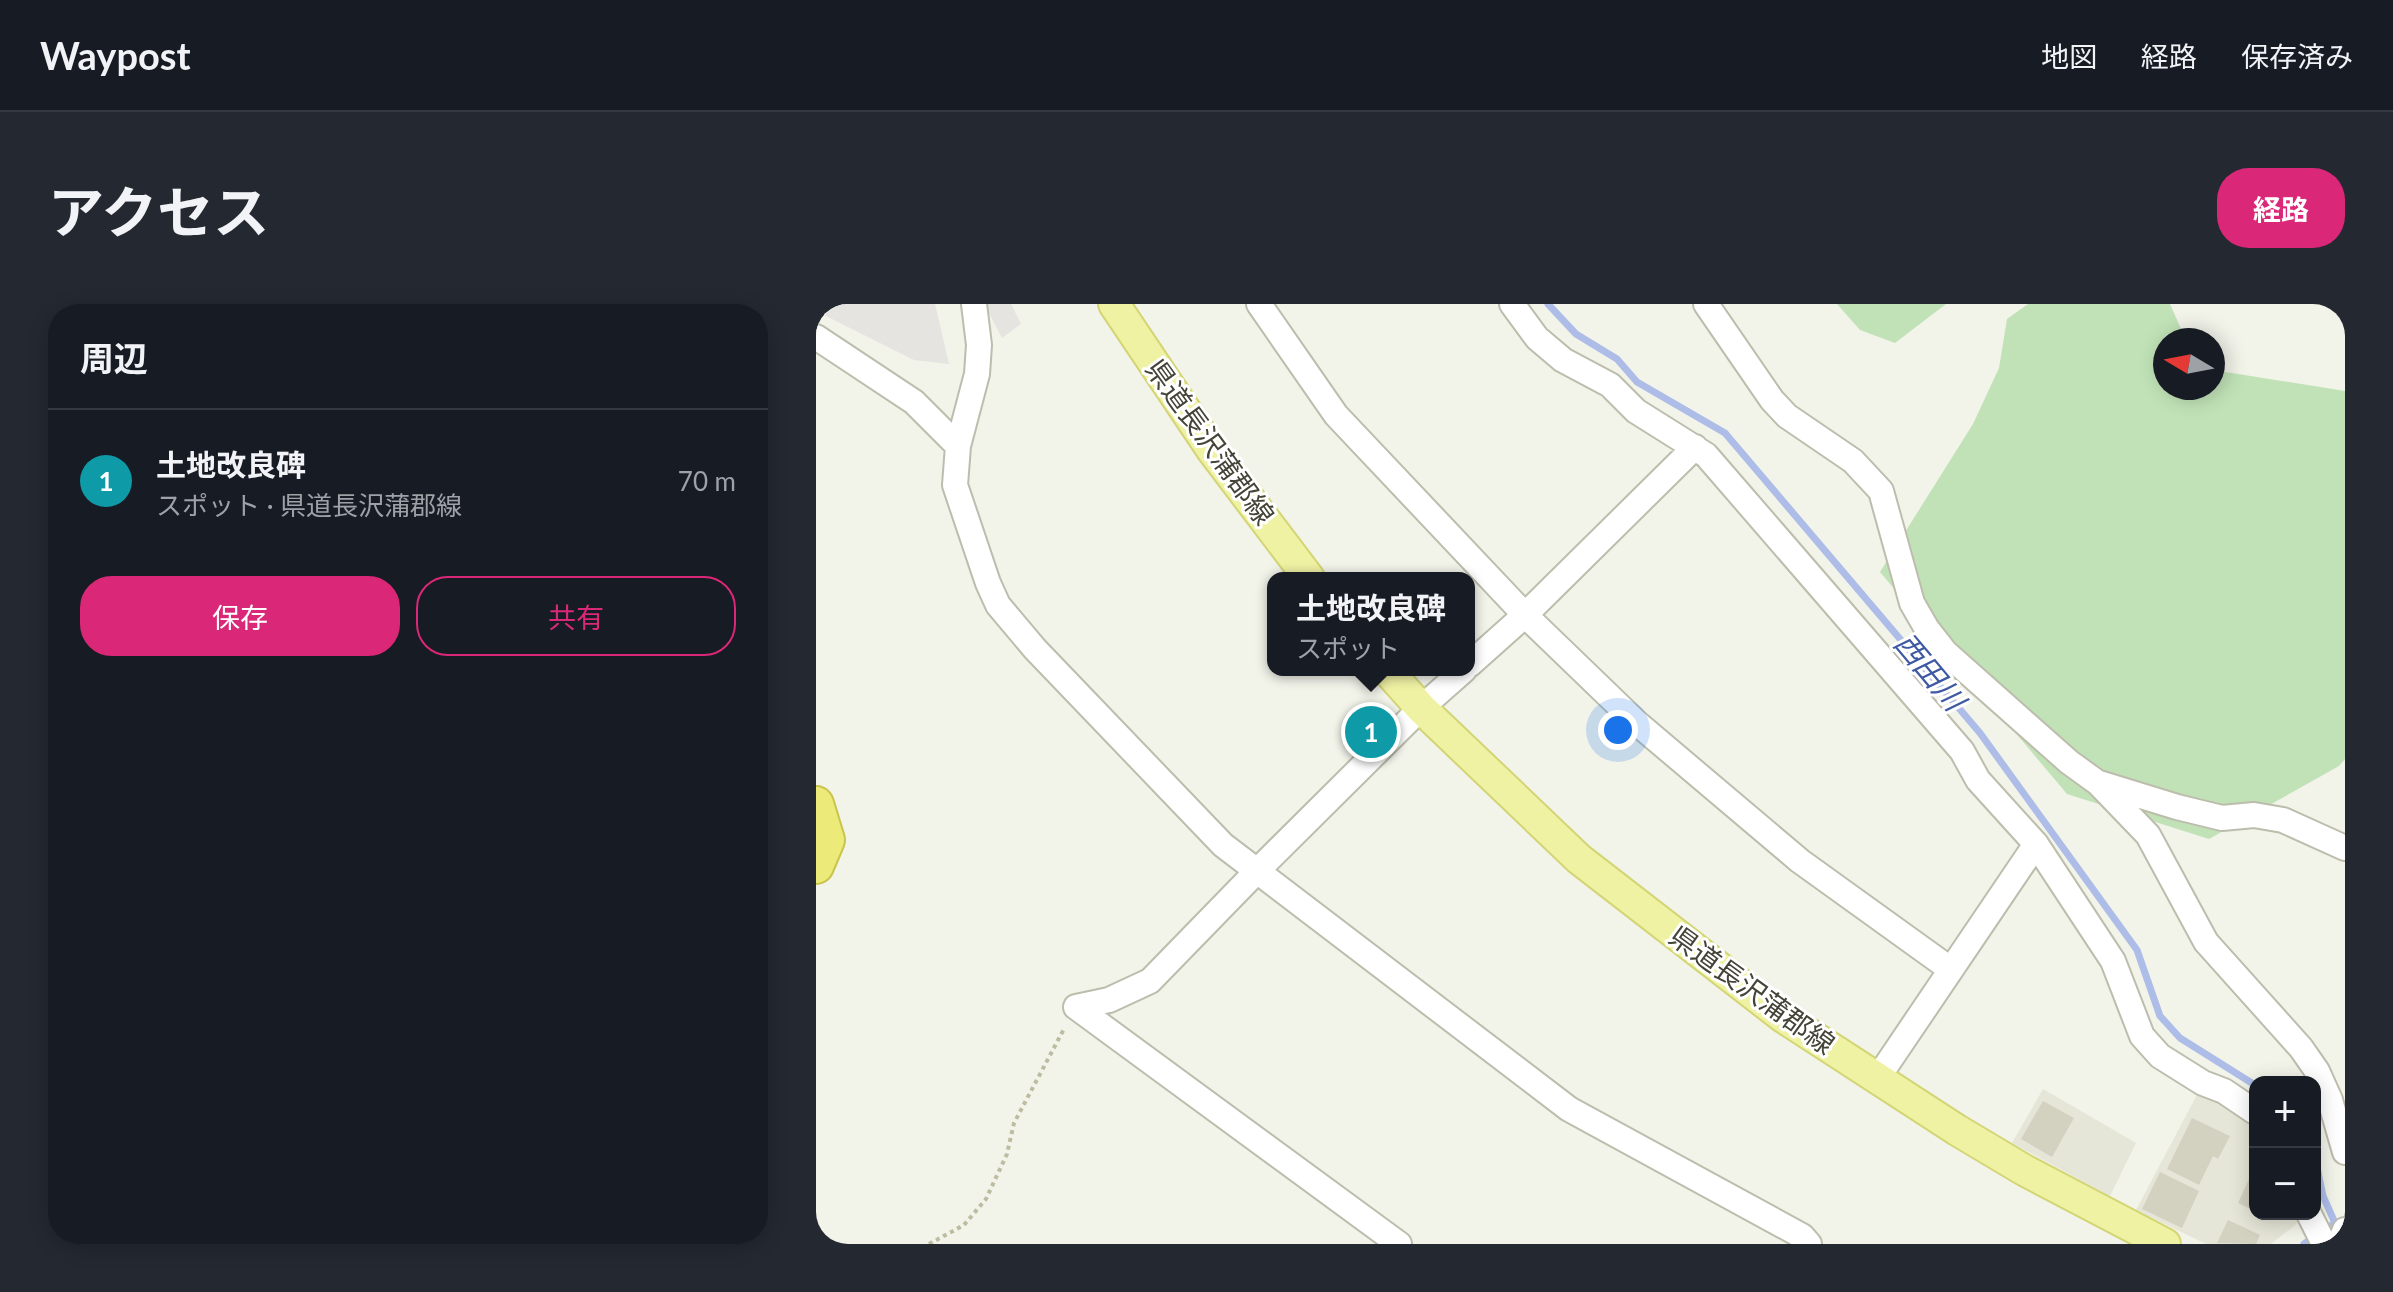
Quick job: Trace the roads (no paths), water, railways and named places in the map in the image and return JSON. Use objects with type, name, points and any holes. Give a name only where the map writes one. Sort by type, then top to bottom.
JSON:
[{"type":"highway","points":[[816,804],[827,840],[816,866]]},
{"type":"main road","name":"県道長沢蒲郡線","points":[[1114,304],[1212,450],[1304,572]]},
{"type":"main road","name":"県道長沢蒲郡線","points":[[1392,676],[1421,708],[1579,859],[1783,1017],[2024,1170],[2165,1244]]},
{"type":"street","points":[[974,304],[979,345],[977,374],[958,446],[955,485],[998,605],[1035,649],[1223,845],[1569,1109],[1802,1236],[1809,1244]]},
{"type":"street","points":[[1259,304],[1336,415],[1525,615],[1638,724],[1800,861],[1950,969]]},
{"type":"street","points":[[1512,304],[1537,338],[1563,360],[1610,385],[1636,411],[1706,455],[1952,739],[1978,780],[2036,844],[2113,961],[2142,1036],[2160,1056],[2249,1108]]},
{"type":"street","points":[[1706,304],[1772,400],[1787,416],[1853,461],[1881,491],[1912,603],[1945,652],[2069,762],[2098,783],[2148,835],[2206,942],[2301,1048],[2317,1071],[2330,1100],[2345,1152]]},
{"type":"street","points":[[816,337],[914,402],[958,446]]},
{"type":"street","points":[[1475,660],[1525,615],[1695,447]]},
{"type":"street","points":[[1399,1244],[1076,1007],[1109,1000],[1150,981],[1421,708],[1457,676]]},
{"type":"street","points":[[2098,783],[2222,818],[2254,815],[2283,820],[2345,848]]},
{"type":"street","points":[[1877,1079],[2036,844]]},
{"type":"street","points":[[2339,1244],[2345,1230]]},
{"type":"waterway","name":"西田川","points":[[1548,304],[1576,334],[1617,359],[1637,382],[1725,433],[1980,733],[2137,950],[2160,1016],[2180,1038],[2249,1081]]},
{"type":"waterway","name":"西田川","points":[[2304,1244],[2335,1223],[2321,1186]]},
{"type":"place","name":"土地改良碑","points":[[1371,732]]}]
